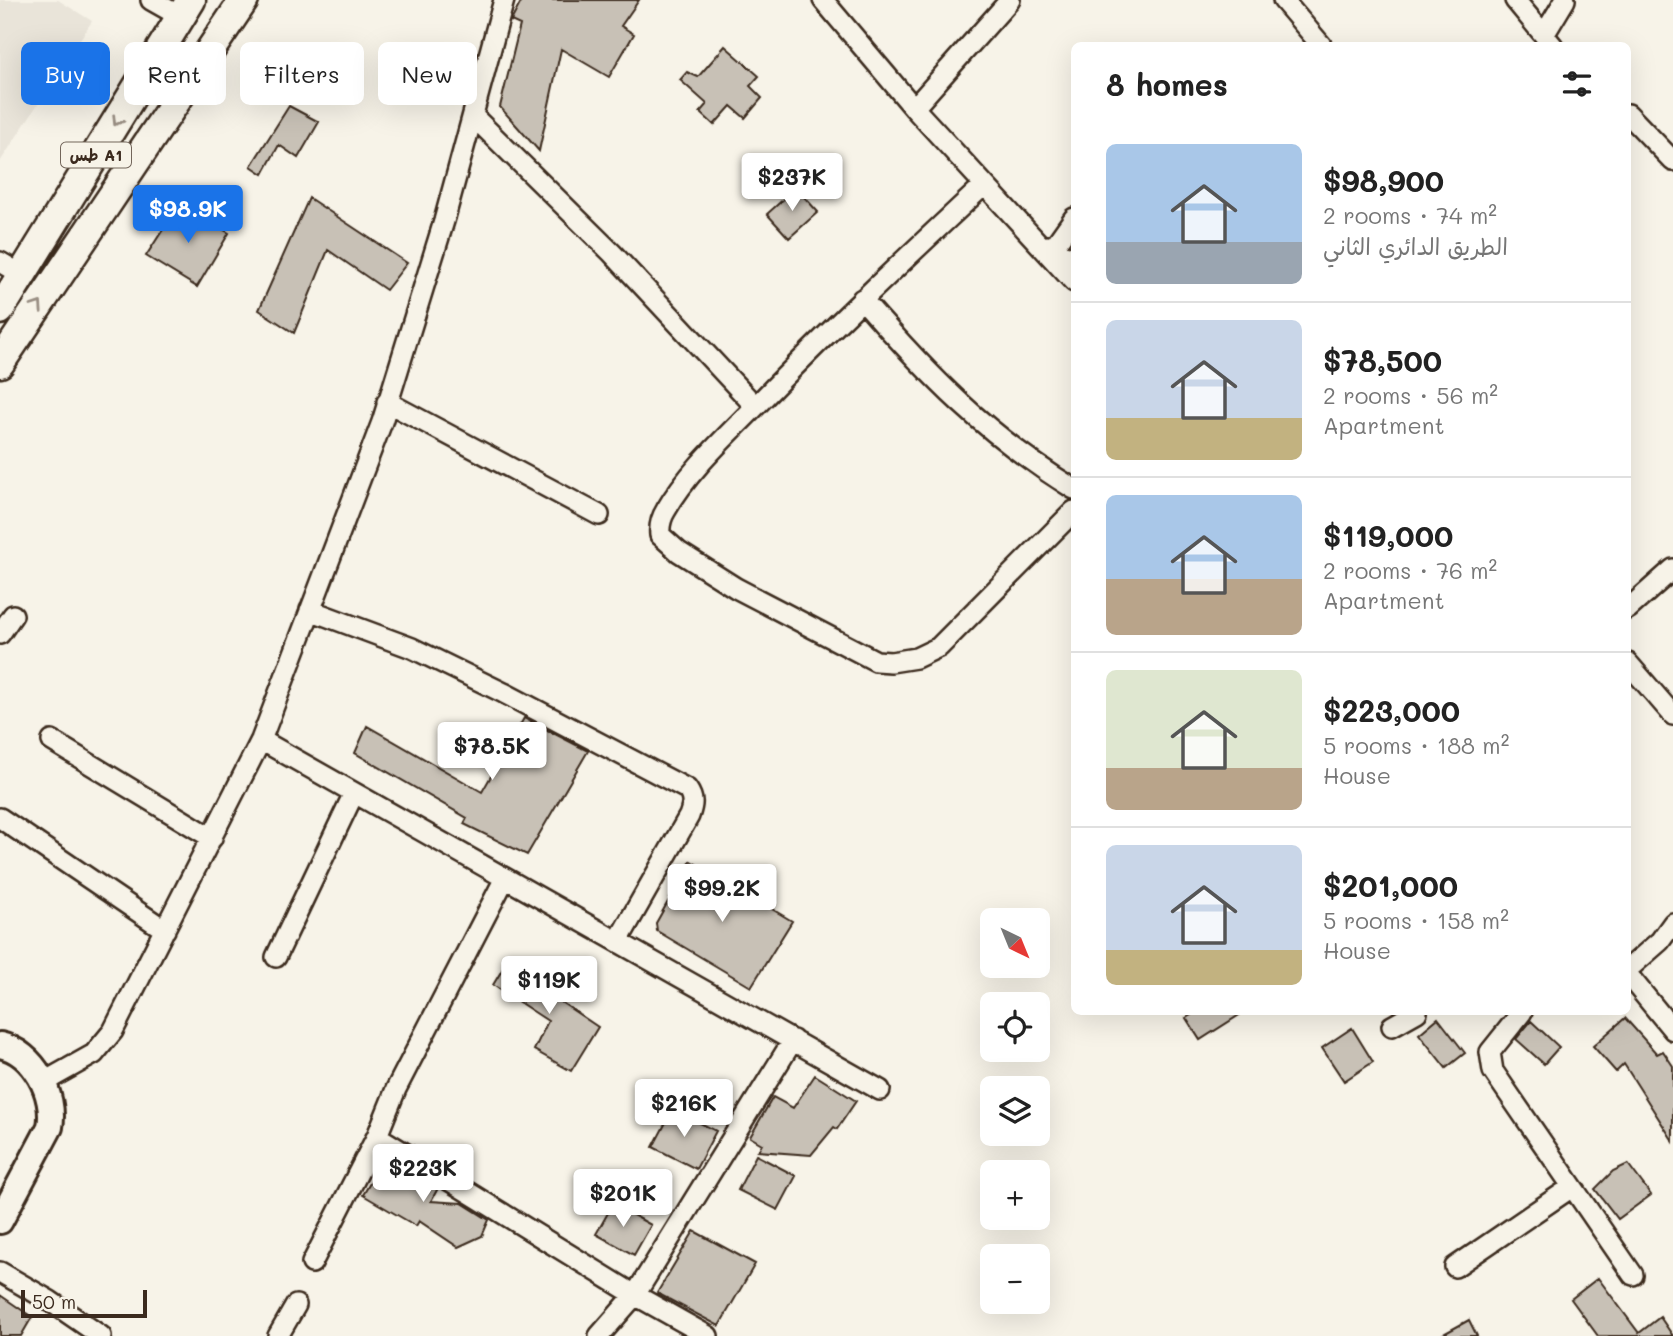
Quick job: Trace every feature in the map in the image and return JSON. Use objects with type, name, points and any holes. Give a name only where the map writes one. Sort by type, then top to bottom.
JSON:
[{"type":"highway","points":[[68,261],[91,216],[231,0]]},
{"type":"highway","name":"طس A1","points":[[0,363],[244,0]]},
{"type":"highway","name":"طس A1","points":[[0,310],[11,269],[186,9]]},
{"type":"main road","points":[[0,1045],[8,1047],[27,1062],[44,1082],[50,1099],[50,1127],[0,1221]]},
{"type":"street","points":[[151,0],[186,9]]},
{"type":"street","points":[[44,1082],[94,1054],[113,1031],[261,740],[387,402],[473,116],[504,0]]},
{"type":"street","points":[[823,0],[914,108],[1071,279]]},
{"type":"street","points":[[914,108],[1010,0]]},
{"type":"street","points":[[1283,0],[1319,42]]},
{"type":"street","points":[[1515,0],[1549,40],[1565,0]]},
{"type":"street","points":[[473,116],[612,253],[755,406]]},
{"type":"street","points":[[1631,117],[1673,161]]},
{"type":"street","points":[[984,185],[862,299],[755,406],[688,479],[666,510],[659,525],[660,535],[673,548],[736,588],[876,660],[891,662],[916,657],[939,647],[1071,514]]},
{"type":"street","points":[[1052,249],[1071,222]]},
{"type":"street","points":[[1031,237],[1071,258]]},
{"type":"street","points":[[862,299],[923,369],[974,418],[1040,468],[1071,487]]},
{"type":"street","points":[[387,402],[599,515]]},
{"type":"street","points":[[1631,606],[1673,569]]},
{"type":"street","points":[[310,610],[412,648],[687,789],[693,804],[690,816],[618,941]]},
{"type":"street","points":[[0,634],[13,615]]},
{"type":"street","points":[[1631,666],[1673,715]]},
{"type":"street","points":[[261,740],[504,880],[618,941],[880,1090]]},
{"type":"street","points":[[52,741],[212,838]]},
{"type":"street","points":[[276,957],[354,793]]},
{"type":"street","points":[[0,818],[165,930]]},
{"type":"street","points":[[313,1263],[377,1136],[396,1089],[504,880]]},
{"type":"street","points":[[1631,966],[1660,941],[1673,923]]},
{"type":"street","points":[[1631,979],[1673,1030]]},
{"type":"street","points":[[1392,1026],[1411,1015]]},
{"type":"street","points":[[1520,1015],[1490,1052],[1493,1071],[1633,1275]]},
{"type":"street","points":[[599,1336],[635,1295],[793,1040]]},
{"type":"street","points":[[377,1136],[635,1295],[708,1336]]},
{"type":"street","points":[[1455,1267],[1572,1187]]},
{"type":"street","points":[[0,1272],[50,1301],[100,1336]]},
{"type":"street","points":[[278,1336],[296,1305]]},
{"type":"shaded area","points":[[0,0],[58,0],[92,21],[78,42],[21,42],[21,105],[37,105],[0,162]]},
{"type":"building","points":[[522,0],[639,0],[621,26],[634,34],[609,77],[561,49],[539,151],[500,107],[520,25],[511,21]]},
{"type":"building","points":[[725,46],[759,76],[750,86],[762,98],[745,118],[731,106],[714,125],[700,112],[707,104],[680,80],[687,72],[698,77]]},
{"type":"building","points":[[289,106],[319,122],[298,158],[279,145],[263,174],[251,166]]},
{"type":"building","points":[[796,188],[818,212],[789,238],[767,214]]},
{"type":"building","points":[[309,198],[407,263],[386,290],[328,250],[294,333],[259,310]]},
{"type":"building","points":[[180,203],[229,233],[197,287],[146,256]]},
{"type":"building","points":[[524,718],[588,751],[527,855],[464,824],[467,818],[355,753],[367,726],[482,792]]},
{"type":"building","points":[[691,861],[792,921],[751,987],[657,931],[656,923]]},
{"type":"building","points":[[508,960],[553,987],[549,994],[598,1027],[571,1071],[534,1050],[548,1021],[493,985]]},
{"type":"building","points":[[1191,1015],[1239,1015],[1200,1040],[1186,1018]]},
{"type":"building","points":[[1438,1018],[1465,1053],[1446,1068],[1419,1034]]},
{"type":"building","points":[[1625,1018],[1657,1054],[1663,1051],[1673,1066],[1673,1141],[1624,1064],[1616,1072],[1593,1046]]},
{"type":"building","points":[[1531,1021],[1559,1047],[1544,1064],[1516,1039]]},
{"type":"building","points":[[1352,1028],[1373,1062],[1344,1081],[1322,1048]]},
{"type":"building","points":[[815,1075],[856,1101],[837,1129],[834,1127],[811,1155],[758,1151],[762,1144],[750,1137],[773,1097],[793,1108]]},
{"type":"building","points":[[673,1109],[716,1131],[696,1169],[653,1147]]},
{"type":"building","points":[[756,1155],[796,1176],[778,1210],[738,1190]]},
{"type":"building","points":[[386,1156],[438,1188],[431,1201],[462,1203],[489,1220],[482,1236],[458,1247],[419,1221],[416,1226],[363,1195]]},
{"type":"building","points":[[1628,1164],[1651,1195],[1618,1219],[1595,1189],[1613,1171]]},
{"type":"building","points":[[613,1204],[651,1225],[634,1255],[596,1234]]},
{"type":"building","points":[[694,1231],[755,1264],[719,1326],[657,1293]]},
{"type":"building","points":[[1598,1278],[1639,1333],[1660,1317],[1673,1336],[1598,1336],[1571,1299]]},
{"type":"building","points":[[0,1295],[32,1317],[21,1336],[0,1336]]},
{"type":"building","points":[[1469,1320],[1477,1336],[1440,1336]]}]
